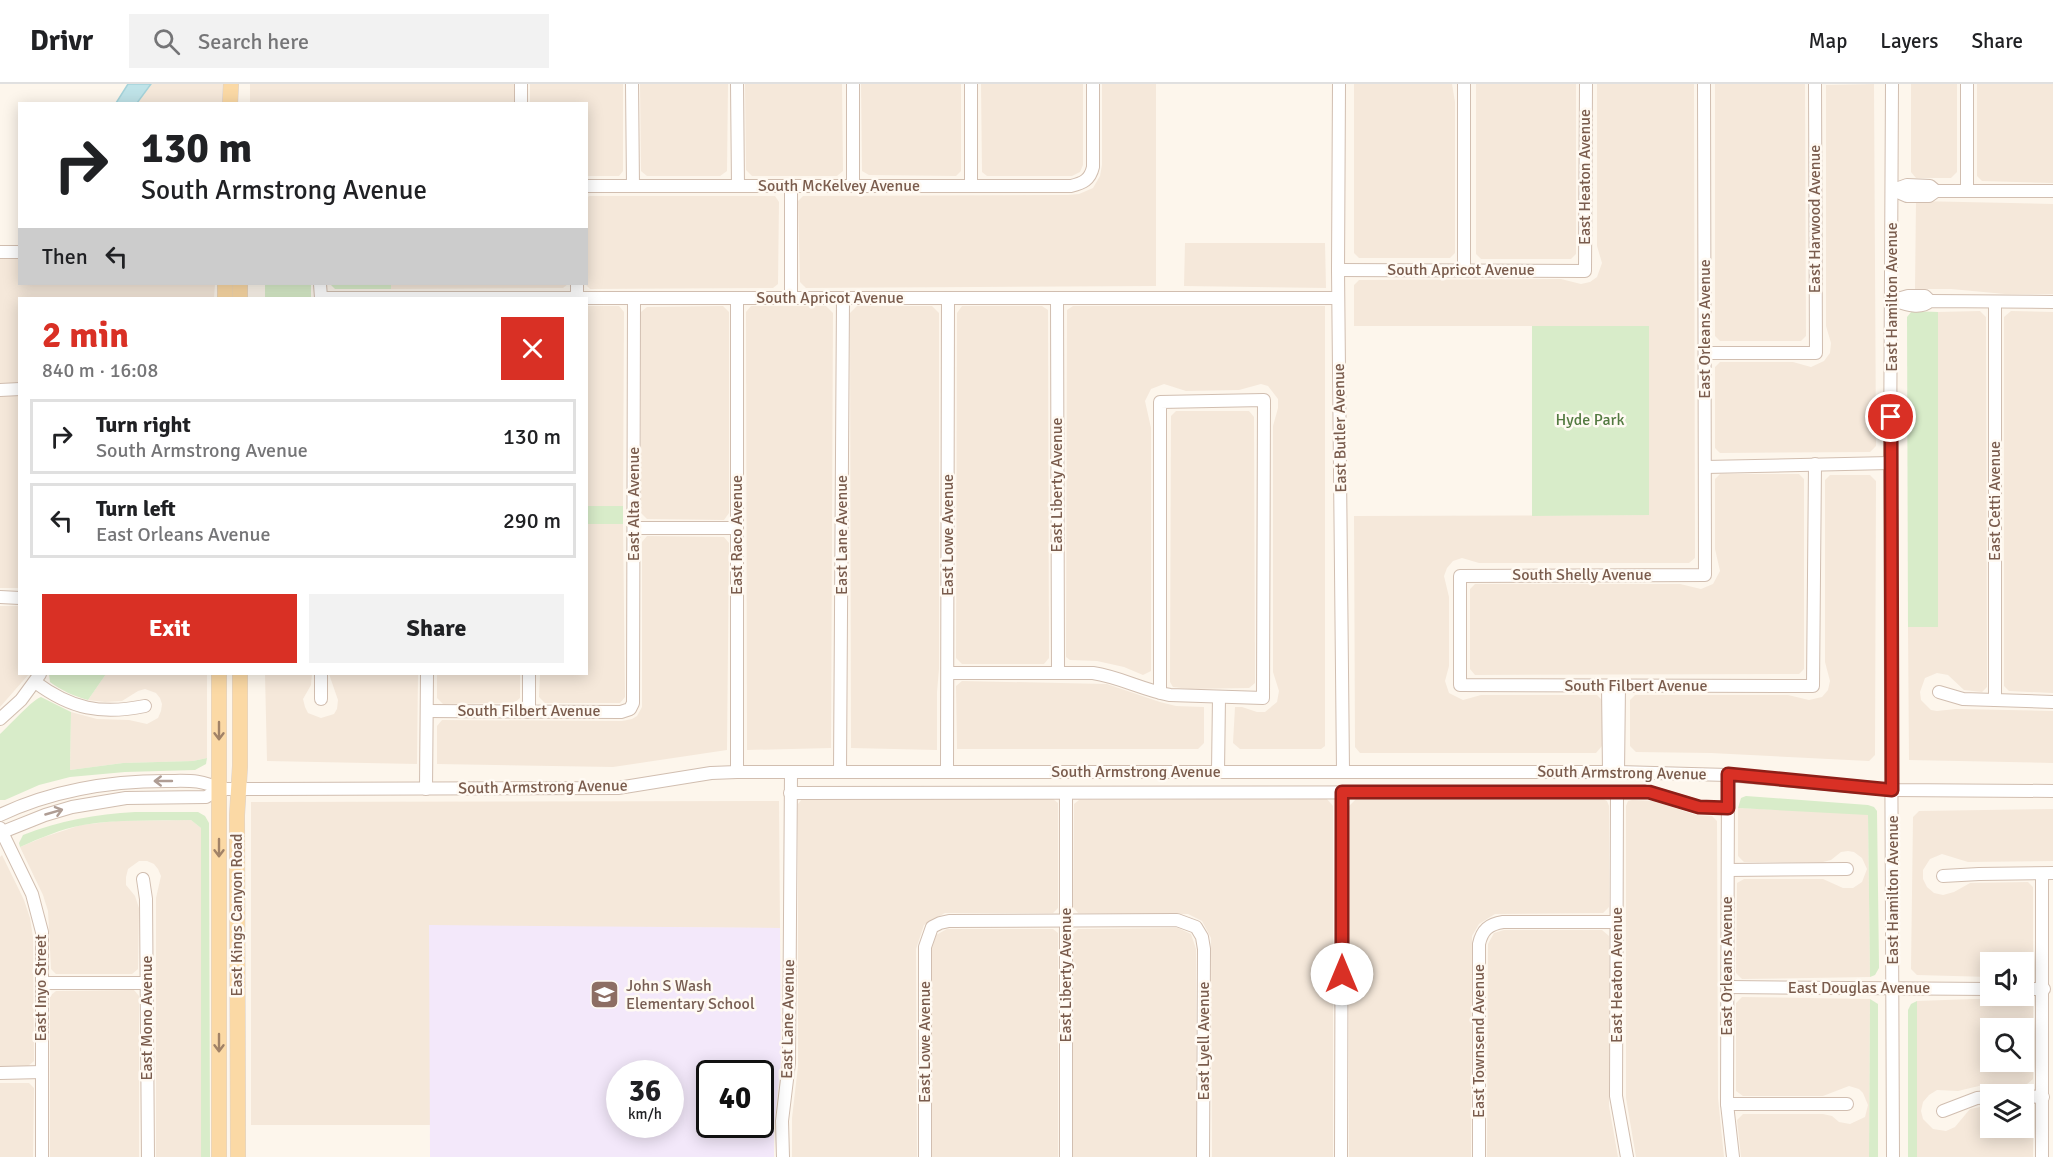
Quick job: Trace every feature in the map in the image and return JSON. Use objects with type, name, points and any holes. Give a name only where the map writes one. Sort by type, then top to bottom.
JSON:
[{"type":"main road","points":[[230,102],[231,84]]},
{"type":"main road","points":[[240,84],[240,102]]},
{"type":"main road","name":"East Kings Canyon Road","points":[[219,675],[219,1157]]},
{"type":"main road","name":"East Kings Canyon Road","points":[[238,1157],[240,675]]},
{"type":"street","points":[[521,84],[521,102]]},
{"type":"street","points":[[632,84],[633,186]]},
{"type":"street","points":[[737,84],[738,186]]},
{"type":"street","points":[[853,84],[853,186]]},
{"type":"street","points":[[971,84],[971,186]]},
{"type":"street","name":"South McKelvey Avenue","points":[[588,186],[1071,186],[1084,183],[1089,179],[1093,167],[1093,84]]},
{"type":"street","name":"East Butler Avenue","points":[[1339,84],[1338,298],[1343,771]]},
{"type":"street","points":[[1464,84],[1464,270]]},
{"type":"street","name":"East Heaton Avenue","points":[[1585,271],[1586,84]]},
{"type":"street","name":"East Orleans Avenue","points":[[1704,84],[1705,575]]},
{"type":"street","name":"East Harwood Avenue","points":[[1705,353],[1816,353],[1815,84]]},
{"type":"street","name":"East Hamilton Avenue","points":[[1892,84],[1893,300],[1890,463],[1893,1157]]},
{"type":"street","points":[[1967,84],[1967,191]]},
{"type":"street","points":[[791,186],[792,298]]},
{"type":"street","points":[[1893,190],[1907,196],[1929,196],[1935,191],[2053,191]]},
{"type":"street","points":[[0,252],[18,252]]},
{"type":"street","name":"South Apricot Avenue","points":[[1338,270],[1585,271]]},
{"type":"street","name":"South Apricot Avenue","points":[[588,298],[1338,298]]},
{"type":"street","name":"East Alta Avenue","points":[[630,709],[634,696],[634,298]]},
{"type":"street","name":"East Raco Avenue","points":[[737,298],[737,772]]},
{"type":"street","name":"East Lane Avenue","points":[[840,771],[843,298]]},
{"type":"street","name":"East Lowe Avenue","points":[[947,772],[948,298]]},
{"type":"street","name":"East Liberty Avenue","points":[[1057,298],[1058,673]]},
{"type":"street","points":[[1893,300],[1909,306],[1925,305],[1930,301],[2053,302]]},
{"type":"street","name":"East Cetti Avenue","points":[[1995,302],[1995,700]]},
{"type":"street","points":[[0,390],[18,389]]},
{"type":"street","points":[[948,673],[1104,675],[1160,693],[1263,698],[1264,400],[1160,402],[1160,693]]},
{"type":"street","points":[[1705,467],[1890,463]]},
{"type":"street","name":"South Filbert Avenue","points":[[1460,685],[1813,686],[1815,464]]},
{"type":"street","points":[[635,528],[737,528]]},
{"type":"street","name":"South Shelly Avenue","points":[[1460,685],[1460,576],[1705,575]]},
{"type":"street","points":[[0,597],[18,598]]},
{"type":"street","points":[[321,675],[321,699]]},
{"type":"street","points":[[426,789],[427,675]]},
{"type":"street","points":[[529,675],[529,712]]},
{"type":"street","points":[[0,719],[21,700],[37,678],[62,700],[77,706],[110,711],[145,706]]},
{"type":"street","points":[[1613,686],[1613,772]]},
{"type":"street","points":[[1939,692],[1963,699],[2053,702]]},
{"type":"street","points":[[1218,771],[1219,697]]},
{"type":"street","name":"South Filbert Avenue","points":[[427,711],[621,712],[630,709]]},
{"type":"street","name":"South Armstrong Avenue","points":[[219,789],[618,788],[711,773],[737,772],[1343,771],[1728,774],[1892,790],[2053,791]]},
{"type":"street","name":"East Lane Avenue","points":[[783,1157],[783,1121],[789,1063],[791,772]]},
{"type":"street","name":"East Orleans Avenue","points":[[1728,774],[1727,1104],[1733,1157]]},
{"type":"street","points":[[0,815],[46,797],[95,785],[119,782],[205,781],[219,789],[206,797],[126,798],[72,807],[1,831]]},
{"type":"street","points":[[1341,1157],[1342,792]]},
{"type":"street","name":"East Heaton Avenue","points":[[1617,792],[1616,1096],[1627,1157]]},
{"type":"street","name":"South Armstrong Avenue","points":[[790,793],[1655,792],[1699,807],[1728,808]]},
{"type":"street","name":"East Liberty Avenue","points":[[1065,1157],[1066,793]]},
{"type":"street","name":"East Inyo Street","points":[[1,831],[32,894],[42,932],[42,1157]]},
{"type":"street","points":[[1728,870],[1847,869]]},
{"type":"street","points":[[1943,876],[2048,874],[2042,1157]]},
{"type":"street","name":"East Mono Avenue","points":[[143,879],[146,899],[148,1157]]},
{"type":"street","name":"East Lyell Avenue","points":[[1066,921],[1177,920],[1196,927],[1202,937],[1204,949],[1203,1157]]},
{"type":"street","name":"East Lowe Avenue","points":[[925,1157],[925,947],[932,927],[949,921],[1066,921]]},
{"type":"street","name":"East Townsend Avenue","points":[[1479,1157],[1479,944],[1484,931],[1488,927],[1503,922],[1617,922]]},
{"type":"street","points":[[42,983],[147,983]]},
{"type":"street","name":"East Douglas Avenue","points":[[1728,987],[1980,989]]},
{"type":"street","points":[[2034,989],[2044,989]]},
{"type":"street","points":[[0,1073],[42,1072]]},
{"type":"street","points":[[2034,1097],[2043,1097]]},
{"type":"street","points":[[1943,1111],[1980,1098]]},
{"type":"street","points":[[1727,1104],[1847,1104]]},
{"type":"shaded area","points":[[151,84],[224,84],[223,102],[138,102]]},
{"type":"shaded area","points":[[250,84],[514,84],[514,102],[250,102]]},
{"type":"shaded area","points":[[530,84],[623,84],[623,171],[619,176],[588,176],[588,102],[530,102]]},
{"type":"shaded area","points":[[640,84],[728,84],[727,171],[720,176],[647,176],[641,171]]},
{"type":"shaded area","points":[[745,84],[842,84],[843,171],[837,176],[752,176],[746,170]]},
{"type":"shaded area","points":[[861,84],[961,84],[961,171],[956,176],[869,175],[862,171]]},
{"type":"shaded area","points":[[981,84],[1083,84],[1083,165],[1080,172],[1072,176],[987,176],[982,172]]},
{"type":"shaded area","points":[[1102,84],[1156,84],[1156,286],[806,288],[800,282],[798,201],[803,196],[1068,195],[1079,194],[1093,188],[1100,176],[1102,165]]},
{"type":"shaded area","points":[[1354,84],[1452,84],[1455,102],[1455,253],[1450,258],[1359,258],[1354,253]]},
{"type":"shaded area","points":[[1476,84],[1576,84],[1576,254],[1571,259],[1481,259],[1476,254]]},
{"type":"shaded area","points":[[1597,84],[1694,84],[1695,558],[1689,563],[1479,563],[1462,558],[1453,561],[1444,576],[1449,597],[1449,666],[1445,681],[1449,693],[1463,700],[1481,695],[1597,695],[1602,700],[1602,746],[1596,753],[1360,753],[1355,747],[1354,516],[1649,515],[1649,326],[1354,326],[1354,285],[1359,280],[1561,279],[1581,284],[1597,277],[1602,263],[1597,246]]},
{"type":"shaded area","points":[[1715,84],[1805,84],[1806,336],[1801,341],[1720,341],[1715,336]]},
{"type":"shaded area","points":[[1874,84],[1876,446],[1870,452],[1720,453],[1715,448],[1715,367],[1720,362],[1793,362],[1811,367],[1824,361],[1830,353],[1831,343],[1826,326],[1826,85]]},
{"type":"shaded area","points":[[1911,84],[1957,84],[1957,172],[1951,178],[1916,178],[1911,172]]},
{"type":"shaded area","points":[[1977,84],[2053,84],[2053,183],[1982,181],[1977,176]]},
{"type":"shaded area","points":[[775,196],[779,202],[778,284],[773,288],[590,289],[586,285],[588,285],[588,197]]},
{"type":"shaded area","points":[[1916,201],[2053,204],[2053,294],[1915,289]]},
{"type":"shaded area","points":[[1185,243],[1325,243],[1326,288],[1184,286]]},
{"type":"shaded area","points":[[0,245],[18,246],[18,285],[215,285],[214,297],[18,297],[18,588],[0,588]]},
{"type":"shaded area","points":[[391,285],[567,285],[563,288],[391,289]]},
{"type":"shaded area","points":[[588,306],[619,306],[624,312],[623,506],[588,506]]},
{"type":"shaded area","points":[[723,306],[729,312],[729,513],[724,520],[647,519],[641,513],[641,312],[647,307]]},
{"type":"shaded area","points":[[751,306],[826,306],[833,313],[831,748],[747,750],[746,312]]},
{"type":"shaded area","points":[[857,306],[932,306],[939,313],[937,750],[851,748],[850,313]]},
{"type":"shaded area","points":[[962,306],[1042,306],[1048,310],[1049,658],[1044,664],[962,664],[956,658],[957,313]]},
{"type":"shaded area","points":[[1073,306],[1325,306],[1325,746],[1321,749],[1240,749],[1233,743],[1235,707],[1265,712],[1277,702],[1279,691],[1273,672],[1273,426],[1278,399],[1268,386],[1261,384],[1239,390],[1186,391],[1164,384],[1151,389],[1145,401],[1151,428],[1151,671],[1143,675],[1124,667],[1097,661],[1070,660],[1066,657],[1067,310]]},
{"type":"shaded area","points":[[1980,311],[1986,317],[1987,687],[1982,692],[1964,690],[1948,675],[1937,673],[1925,678],[1920,692],[1921,700],[1931,710],[1937,711],[1956,709],[2053,711],[2053,763],[1909,760],[1908,627],[1938,627],[1938,312]]},
{"type":"shaded area","points":[[2011,311],[2053,312],[2053,693],[2009,691],[2004,686],[2004,317]]},
{"type":"shaded area","points":[[1176,411],[1249,411],[1254,417],[1255,683],[1249,688],[1190,689],[1173,687],[1170,682],[1171,416]]},
{"type":"shaded area","points":[[1720,474],[1799,474],[1804,479],[1804,669],[1799,674],[1475,675],[1470,669],[1470,589],[1475,584],[1680,584],[1701,589],[1713,584],[1720,571],[1715,549],[1715,479]]},
{"type":"shaded area","points":[[1830,475],[1870,475],[1876,481],[1875,755],[1869,761],[1711,753],[1636,752],[1630,746],[1630,700],[1635,695],[1788,695],[1809,700],[1822,697],[1828,690],[1830,681],[1825,662],[1825,480]]},
{"type":"shaded area","points":[[588,524],[623,524],[625,697],[620,703],[545,703],[539,697],[540,675],[588,675]]},
{"type":"shaded area","points":[[647,536],[724,537],[729,543],[727,750],[613,767],[437,764],[437,726],[442,720],[622,721],[637,716],[642,707],[642,542]]},
{"type":"shaded area","points":[[0,606],[18,606],[18,675],[28,675],[0,707]]},
{"type":"shaded area","points":[[105,675],[207,675],[207,758],[193,761],[123,763],[70,770],[71,712],[97,719],[129,720],[147,724],[158,718],[162,704],[156,693],[145,689],[122,701],[88,700]]},
{"type":"shaded area","points":[[265,675],[312,675],[311,685],[303,699],[308,713],[321,718],[334,714],[337,709],[338,700],[329,675],[418,675],[417,764],[267,761]]},
{"type":"shaded area","points":[[437,675],[520,675],[520,698],[514,703],[443,704],[437,698]]},
{"type":"shaded area","points":[[962,681],[1107,684],[1176,706],[1204,707],[1204,743],[1198,749],[957,749],[956,686]]},
{"type":"shaded area","points":[[802,799],[1053,799],[1058,803],[1058,908],[1053,913],[945,913],[924,925],[916,949],[917,1157],[792,1157],[792,1118],[798,1066],[798,804]]},
{"type":"shaded area","points":[[1327,799],[1333,806],[1333,1157],[1212,1157],[1211,938],[1202,921],[1188,914],[1078,913],[1073,907],[1074,804],[1079,800]]},
{"type":"shaded area","points":[[1356,799],[1603,799],[1609,806],[1609,907],[1603,913],[1495,914],[1479,924],[1472,936],[1471,1157],[1349,1157],[1349,806]]},
{"type":"shaded area","points":[[779,801],[780,928],[430,926],[430,1125],[251,1125],[251,802]]},
{"type":"shaded area","points":[[1628,801],[1654,801],[1696,815],[1712,816],[1717,821],[1718,1098],[1724,1157],[1636,1157],[1626,1098],[1626,806]]},
{"type":"shaded area","points":[[1738,808],[1868,814],[1870,977],[1742,979],[1736,973],[1737,883],[1744,879],[1823,879],[1843,888],[1853,888],[1862,882],[1867,869],[1862,858],[1848,851],[1841,852],[1831,860],[1823,862],[1744,862],[1738,856]]},
{"type":"shaded area","points":[[2053,809],[2053,861],[1968,862],[1942,854],[1930,859],[1923,870],[1923,879],[1927,887],[1934,893],[1943,895],[1970,883],[2028,882],[2033,887],[2033,952],[1980,952],[1980,977],[1917,975],[1911,969],[1913,817],[1919,811]]},
{"type":"shaded area","points":[[191,820],[201,828],[201,1157],[156,1157],[156,898],[161,876],[158,869],[147,861],[139,861],[128,869],[126,877],[126,885],[135,896],[139,908],[138,969],[132,974],[56,974],[51,969],[48,911],[43,895],[20,847],[81,825],[116,821]]},
{"type":"shaded area","points":[[2,855],[24,900],[33,937],[34,1061],[28,1066],[0,1066],[0,857]]},
{"type":"shaded area","name":"John S Wash Elementary School","points":[[429,925],[780,928],[781,1062],[774,1127],[774,1060],[696,1060],[696,1138],[774,1138],[774,1157],[430,1157]]},
{"type":"shaded area","points":[[1178,928],[1191,934],[1196,949],[1196,1157],[1073,1157],[1073,934],[1078,929]]},
{"type":"shaded area","points":[[947,929],[1053,929],[1058,933],[1058,1157],[932,1157],[932,948],[936,935]]},
{"type":"shaded area","points":[[1504,930],[1602,930],[1609,936],[1609,1106],[1618,1157],[1487,1157],[1488,944],[1494,933]]},
{"type":"shaded area","points":[[134,990],[139,996],[139,1157],[50,1157],[50,996],[56,991]]},
{"type":"shaded area","points":[[1742,997],[1870,999],[1869,1157],[1741,1157],[1737,1120],[1743,1114],[1823,1114],[1832,1116],[1839,1122],[1850,1124],[1865,1117],[1868,1105],[1859,1089],[1849,1086],[1823,1096],[1743,1096],[1736,1091],[1736,1003]]},
{"type":"shaded area","points":[[1980,999],[1980,1006],[2033,1006],[2033,1018],[1980,1018],[1980,1072],[2033,1072],[2033,1079],[2027,1084],[1980,1084],[1958,1091],[1937,1090],[1923,1102],[1921,1111],[1923,1119],[1933,1129],[1946,1131],[1955,1127],[1970,1109],[1980,1107],[1980,1138],[2033,1138],[2033,1157],[1917,1157],[1917,1001]]},
{"type":"shaded area","points":[[0,1083],[29,1083],[34,1088],[33,1157],[0,1157]]},
{"type":"green space","points":[[265,285],[311,285],[311,297],[265,297]]},
{"type":"green space","points":[[331,285],[391,285],[391,289],[335,289]]},
{"type":"green space","points":[[1912,311],[1938,312],[1938,627],[1908,627],[1907,317]]},
{"type":"green space","name":"Hyde Park","points":[[1532,326],[1649,326],[1649,515],[1532,516]]},
{"type":"green space","points":[[588,506],[623,506],[623,524],[588,524]]},
{"type":"green space","points":[[49,675],[105,675],[88,700],[68,693],[50,682]]},
{"type":"green space","points":[[41,697],[71,712],[70,770],[123,763],[193,761],[207,758],[206,764],[195,770],[125,772],[70,777],[39,785],[0,800],[0,734]]},
{"type":"green space","points":[[1746,796],[1868,805],[1877,811],[1879,968],[1875,975],[1870,977],[1868,815],[1738,808],[1741,798]]},
{"type":"green space","points":[[198,812],[205,816],[209,823],[210,1157],[201,1157],[201,828],[191,820],[110,822],[67,829],[20,847],[19,843],[23,835],[64,822],[106,814]]},
{"type":"green space","points":[[1870,999],[1878,1004],[1878,1157],[1869,1157]]},
{"type":"green space","points":[[1917,1001],[1917,1157],[1908,1157],[1908,1010],[1911,1004]]},
{"type":"water","points":[[128,84],[151,84],[138,102],[117,102]]},
{"type":"place","name":"John S Wash Elementary School","points":[[605,995]]},
{"type":"route","points":[[1342,974],[1342,792],[1655,792],[1699,807],[1728,808],[1728,774],[1892,790],[1891,417]]}]
